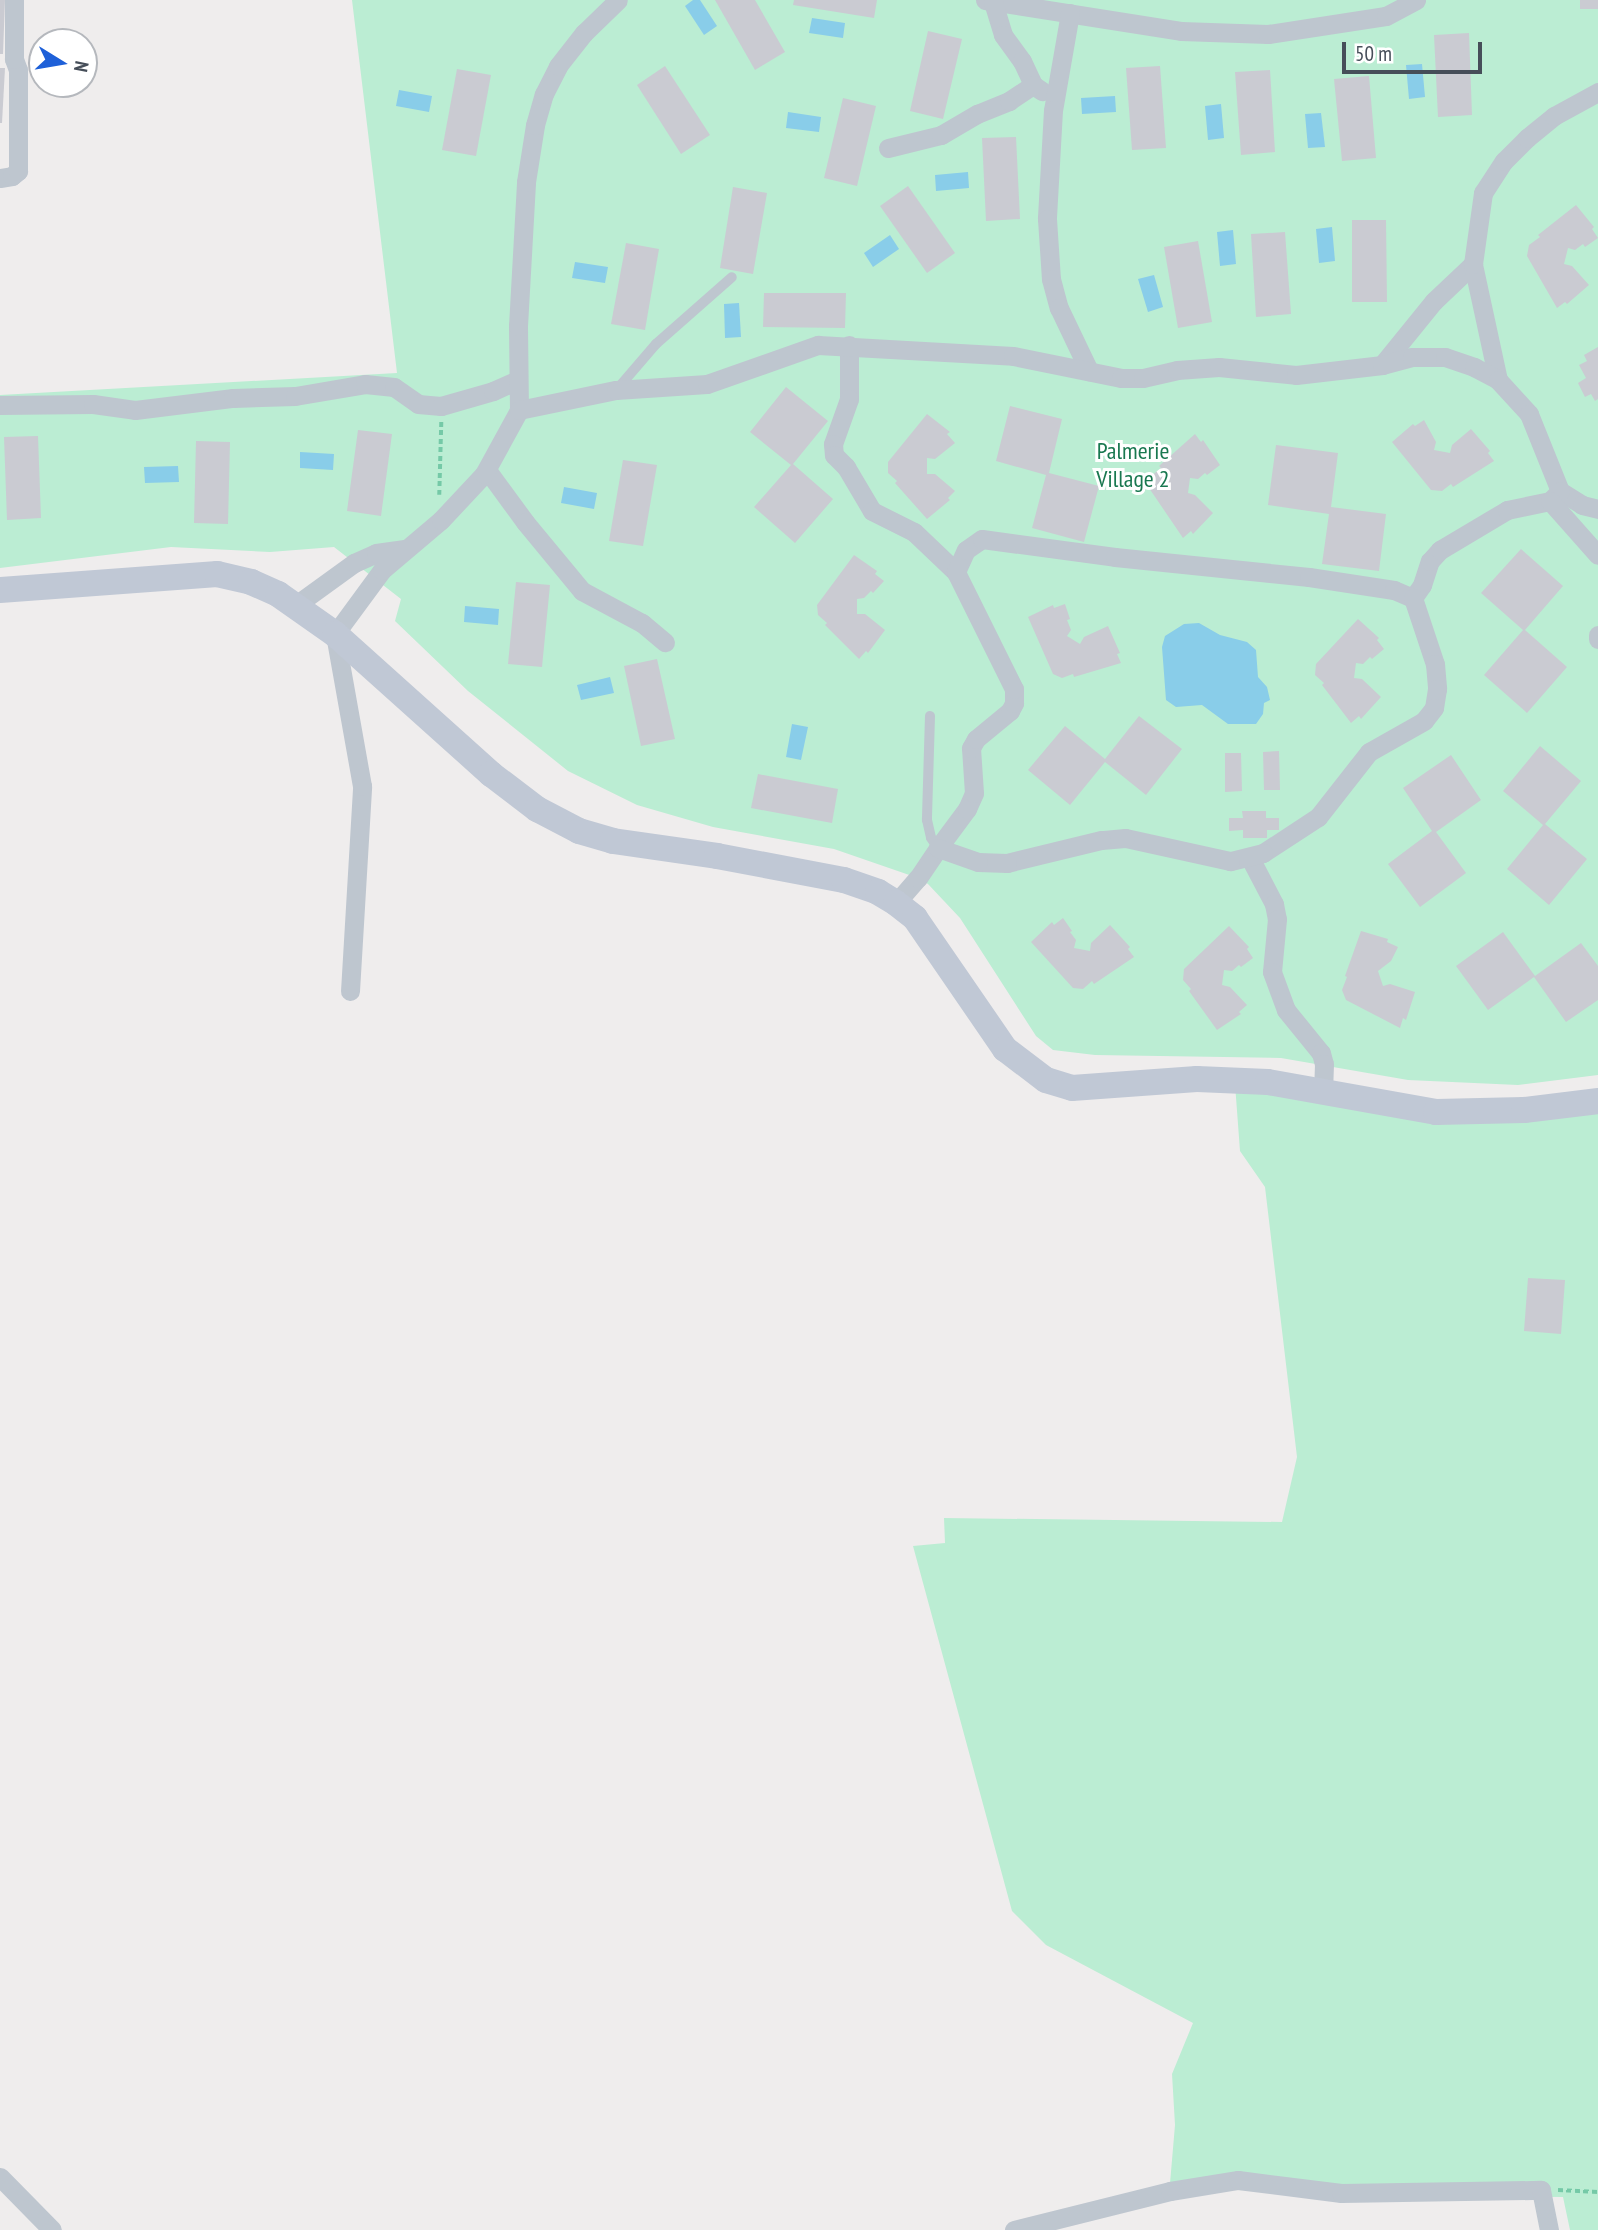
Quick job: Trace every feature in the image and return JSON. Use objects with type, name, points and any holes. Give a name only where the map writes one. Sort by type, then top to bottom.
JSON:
[{"type":"street","points":[[0,178],[12,176],[18,171],[18,70],[7,58],[14,0]]},
{"type":"street","points":[[350,991],[362,786],[335,634],[374,579],[449,513],[487,470],[519,410],[518,326],[526,182],[535,125],[544,94],[558,66],[584,33],[618,0]]},
{"type":"street","points":[[989,1],[1181,31],[1268,34],[1387,16],[1416,0]]},
{"type":"street","points":[[989,1],[1003,35],[1022,61],[1033,85],[1055,100]]},
{"type":"street","points":[[1070,13],[1055,100],[1047,219],[1051,279],[1059,307],[1089,371]]},
{"type":"street","points":[[888,148],[941,135],[977,114],[1009,102],[1033,85]]},
{"type":"street","points":[[1498,380],[1473,264],[1482,193],[1503,161],[1554,116],[1598,92]]},
{"type":"street","points":[[1382,365],[1434,301],[1473,264]]},
{"type":"street","points":[[519,410],[616,390],[673,389],[707,384],[818,345],[1013,356],[1121,378],[1143,378],[1177,370],[1219,367],[1296,375],[1382,365],[1412,357],[1445,357],[1498,380],[1529,414],[1555,496],[1598,555]]},
{"type":"street","points":[[849,345],[849,399],[832,444],[834,455],[846,467],[872,512],[914,533],[956,572],[1014,689],[1014,703],[1010,711],[976,739],[971,748],[974,793],[967,809],[896,903]]},
{"type":"street","points":[[0,405],[93,404],[135,411],[233,398],[295,396],[365,384],[394,387],[418,404],[441,406],[493,391],[518,380]]},
{"type":"street","points":[[487,470],[524,522],[582,591],[642,623],[665,642]]},
{"type":"street","points":[[1413,598],[1422,585],[1430,561],[1440,550],[1507,510],[1555,496],[1598,509]]},
{"type":"street","points":[[938,848],[978,862],[1007,863],[1101,840],[1125,838],[1230,861],[1250,858],[1290,838],[1318,817],[1369,752],[1424,721],[1434,708],[1437,689],[1435,664],[1413,598],[1394,590],[1309,576],[1115,557],[982,538],[965,550],[956,572]]},
{"type":"street","points":[[296,604],[354,563],[376,553],[405,549]]},
{"type":"street","points":[[0,590],[217,574],[251,582],[296,604],[335,634],[491,774],[537,809],[579,831],[613,841],[717,856],[845,880],[878,892],[896,903],[915,918],[1004,1049],[1046,1080],[1072,1088],[1211,1079],[1268,1082],[1436,1112],[1524,1110],[1598,1101]]},
{"type":"street","points":[[1250,858],[1274,904],[1277,919],[1272,972],[1286,1010],[1321,1053],[1324,1064],[1323,1092]]},
{"type":"street","points":[[0,2177],[52,2230]]},
{"type":"street","points":[[1014,2230],[1170,2191],[1238,2180],[1341,2193],[1541,2190],[1549,2230]]},
{"type":"lane","points":[[616,390],[656,344],[732,277]]},
{"type":"lane","points":[[930,716],[927,820],[931,838],[938,848]]},
{"type":"path","points":[[441,406],[439,495],[440,505],[449,513]]},
{"type":"path","points":[[1541,2190],[1598,2192]]},
{"type":"green space","name":"Palmerie Village 2","points":[[352,0],[1598,0],[1598,1075],[1518,1085],[1408,1080],[1281,1058],[1095,1055],[1053,1050],[1036,1036],[960,918],[928,884],[918,878],[834,849],[713,827],[637,805],[568,771],[468,691],[395,621],[401,599],[334,547],[270,552],[171,547],[0,568],[0,395],[397,373]]},
{"type":"green space","points":[[1235,1084],[1598,1113],[1598,2230],[1570,2230],[1563,2197],[1325,2195],[1254,2182],[1169,2195],[1175,2125],[1172,2074],[1193,2023],[1046,1945],[1012,1911],[913,1546],[945,1543],[944,1518],[1282,1522],[1297,1457],[1265,1187],[1240,1151]]},
{"type":"water","points":[[693,0],[700,0],[717,26],[704,35],[685,6]]},
{"type":"water","points":[[812,18],[845,23],[843,38],[809,33]]},
{"type":"water","points":[[1422,64],[1425,97],[1409,99],[1406,65]]},
{"type":"water","points":[[399,90],[432,96],[429,112],[396,106]]},
{"type":"water","points":[[1115,96],[1116,112],[1082,114],[1081,98]]},
{"type":"water","points":[[1221,104],[1224,138],[1208,140],[1205,106]]},
{"type":"water","points":[[788,112],[821,117],[819,132],[786,128]]},
{"type":"water","points":[[1321,113],[1325,147],[1308,148],[1305,114]]},
{"type":"water","points":[[968,172],[969,188],[936,191],[935,175]]},
{"type":"water","points":[[1332,227],[1335,261],[1319,263],[1316,229]]},
{"type":"water","points":[[1233,230],[1236,264],[1220,266],[1217,232]]},
{"type":"water","points":[[890,235],[899,249],[873,267],[864,253]]},
{"type":"water","points":[[575,262],[608,267],[605,283],[572,278]]},
{"type":"water","points":[[1154,275],[1163,307],[1148,312],[1138,279]]},
{"type":"water","points":[[739,303],[741,337],[725,338],[724,304]]},
{"type":"water","points":[[300,452],[334,454],[333,470],[300,468]]},
{"type":"water","points":[[178,466],[179,482],[145,483],[144,467]]},
{"type":"water","points":[[564,487],[597,493],[594,509],[561,503]]},
{"type":"water","points":[[465,606],[499,609],[498,625],[464,622]]},
{"type":"water","points":[[1199,623],[1220,635],[1247,642],[1256,650],[1258,677],[1267,687],[1270,700],[1264,703],[1263,714],[1256,724],[1228,724],[1202,705],[1176,707],[1166,700],[1162,647],[1165,636],[1184,624]]},
{"type":"water","points":[[610,677],[614,693],[581,700],[577,685]]},
{"type":"water","points":[[792,724],[808,727],[801,760],[786,757]]},
{"type":"building","points":[[0,0],[5,0],[3,54],[0,54]]},
{"type":"building","points":[[715,0],[755,0],[785,52],[755,70]]},
{"type":"building","points":[[794,0],[877,0],[874,18],[793,5]]},
{"type":"building","points":[[1580,0],[1598,0],[1598,9],[1580,9]]},
{"type":"building","points":[[928,31],[962,39],[943,119],[910,111]]},
{"type":"building","points":[[1469,33],[1472,115],[1438,117],[1434,35]]},
{"type":"building","points":[[665,66],[710,135],[681,154],[637,85]]},
{"type":"building","points":[[1160,66],[1166,148],[1132,150],[1126,68]]},
{"type":"building","points":[[0,68],[5,68],[2,123],[0,123]]},
{"type":"building","points":[[457,69],[491,75],[476,156],[442,150]]},
{"type":"building","points":[[1270,70],[1275,152],[1241,155],[1235,72]]},
{"type":"building","points":[[1369,76],[1376,158],[1342,161],[1334,79]]},
{"type":"building","points":[[843,98],[876,106],[857,186],[824,178]]},
{"type":"building","points":[[1016,137],[1020,219],[986,221],[982,138]]},
{"type":"building","points":[[908,186],[955,253],[927,273],[880,206]]},
{"type":"building","points":[[733,187],[767,193],[753,274],[720,268]]},
{"type":"building","points":[[1576,205],[1594,227],[1592,229],[1598,238],[1585,247],[1583,244],[1575,250],[1568,248],[1564,264],[1572,266],[1589,285],[1567,304],[1565,302],[1557,308],[1527,256],[1529,245]]},
{"type":"building","points":[[1352,220],[1386,220],[1387,302],[1352,302]]},
{"type":"building","points":[[1285,232],[1291,314],[1256,317],[1251,234]]},
{"type":"building","points":[[1198,241],[1212,322],[1178,328],[1164,247]]},
{"type":"building","points":[[626,243],[659,249],[645,330],[611,324]]},
{"type":"building","points":[[764,293],[846,293],[845,328],[763,327]]},
{"type":"building","points":[[1598,347],[1598,399],[1595,401],[1591,394],[1585,397],[1578,383],[1586,378],[1579,365],[1587,361],[1584,355]]},
{"type":"building","points":[[786,387],[828,421],[793,464],[833,499],[795,543],[754,507],[791,465],[750,432]]},
{"type":"building","points":[[1010,406],[1062,419],[1049,473],[1099,486],[1084,542],[1032,528],[1046,475],[996,461]]},
{"type":"building","points":[[927,414],[950,432],[947,434],[955,443],[935,459],[927,458],[927,474],[935,474],[955,491],[948,498],[950,500],[927,519],[888,473],[888,462]]},
{"type":"building","points":[[1424,420],[1436,442],[1434,450],[1450,453],[1452,445],[1471,429],[1490,451],[1488,453],[1494,461],[1453,487],[1451,484],[1442,491],[1431,490],[1392,442],[1413,424],[1415,426]]},
{"type":"building","points":[[358,430],[392,434],[381,516],[347,511]]},
{"type":"building","points":[[1195,434],[1201,442],[1203,440],[1220,465],[1198,479],[1190,478],[1188,493],[1195,495],[1213,513],[1193,534],[1191,531],[1183,538],[1149,488],[1150,477]]},
{"type":"building","points":[[38,436],[41,518],[7,520],[4,437]]},
{"type":"building","points":[[196,441],[230,442],[228,524],[194,523]]},
{"type":"building","points":[[1276,445],[1338,453],[1331,507],[1386,514],[1379,571],[1322,564],[1329,514],[1268,505]]},
{"type":"building","points":[[623,460],[657,465],[643,546],[609,541]]},
{"type":"building","points":[[1521,549],[1563,586],[1525,630],[1567,667],[1527,713],[1484,675],[1523,630],[1481,593]]},
{"type":"building","points":[[854,555],[877,571],[875,574],[884,581],[873,593],[871,591],[864,598],[857,599],[857,614],[865,614],[885,630],[868,653],[866,651],[859,659],[825,625],[827,623],[818,615],[817,605]]},
{"type":"building","points":[[516,582],[550,585],[542,667],[508,664]]},
{"type":"building","points":[[1065,604],[1071,630],[1067,636],[1080,644],[1084,637],[1108,626],[1120,653],[1117,654],[1121,663],[1074,677],[1073,674],[1062,678],[1053,674],[1028,617],[1053,605],[1054,608]]},
{"type":"building","points":[[1358,619],[1379,638],[1377,640],[1384,649],[1363,664],[1356,663],[1354,678],[1362,679],[1381,697],[1361,719],[1359,716],[1351,723],[1322,685],[1324,683],[1315,675],[1316,664]]},
{"type":"building","points":[[657,659],[675,739],[641,746],[624,666]]},
{"type":"building","points":[[1139,716],[1182,749],[1146,795],[1105,762],[1070,805],[1028,770],[1065,726],[1105,759]]},
{"type":"building","points":[[1540,746],[1581,781],[1545,824],[1587,859],[1549,905],[1507,869],[1543,825],[1503,791]]},
{"type":"building","points":[[1279,751],[1280,790],[1264,790],[1263,752]]},
{"type":"building","points":[[1225,753],[1241,753],[1242,791],[1225,792]]},
{"type":"building","points":[[1451,755],[1481,800],[1436,832],[1466,873],[1420,907],[1388,864],[1432,831],[1403,788]]},
{"type":"building","points":[[758,774],[838,789],[832,823],[751,808]]},
{"type":"building","points":[[1242,811],[1266,811],[1266,818],[1279,818],[1279,830],[1267,830],[1267,838],[1243,838],[1243,830],[1229,831],[1229,818],[1243,818]]},
{"type":"building","points":[[1063,918],[1076,940],[1074,948],[1090,951],[1091,943],[1110,925],[1130,947],[1128,949],[1134,957],[1094,984],[1092,981],[1083,989],[1073,988],[1031,942],[1052,922],[1054,925]]},
{"type":"building","points":[[1229,926],[1249,947],[1247,949],[1253,958],[1232,971],[1224,970],[1222,985],[1230,987],[1247,1005],[1239,1012],[1241,1014],[1217,1030],[1183,980],[1184,969]]},
{"type":"building","points":[[1361,931],[1388,939],[1387,942],[1398,947],[1391,961],[1378,971],[1383,986],[1390,984],[1415,992],[1406,1020],[1403,1018],[1400,1028],[1346,1000],[1342,990],[1347,977],[1345,976]]},
{"type":"building","points":[[1503,932],[1535,976],[1581,943],[1598,966],[1598,1000],[1566,1022],[1534,977],[1488,1010],[1456,966]]},
{"type":"building","points":[[1528,1278],[1565,1280],[1561,1334],[1524,1331]]}]
